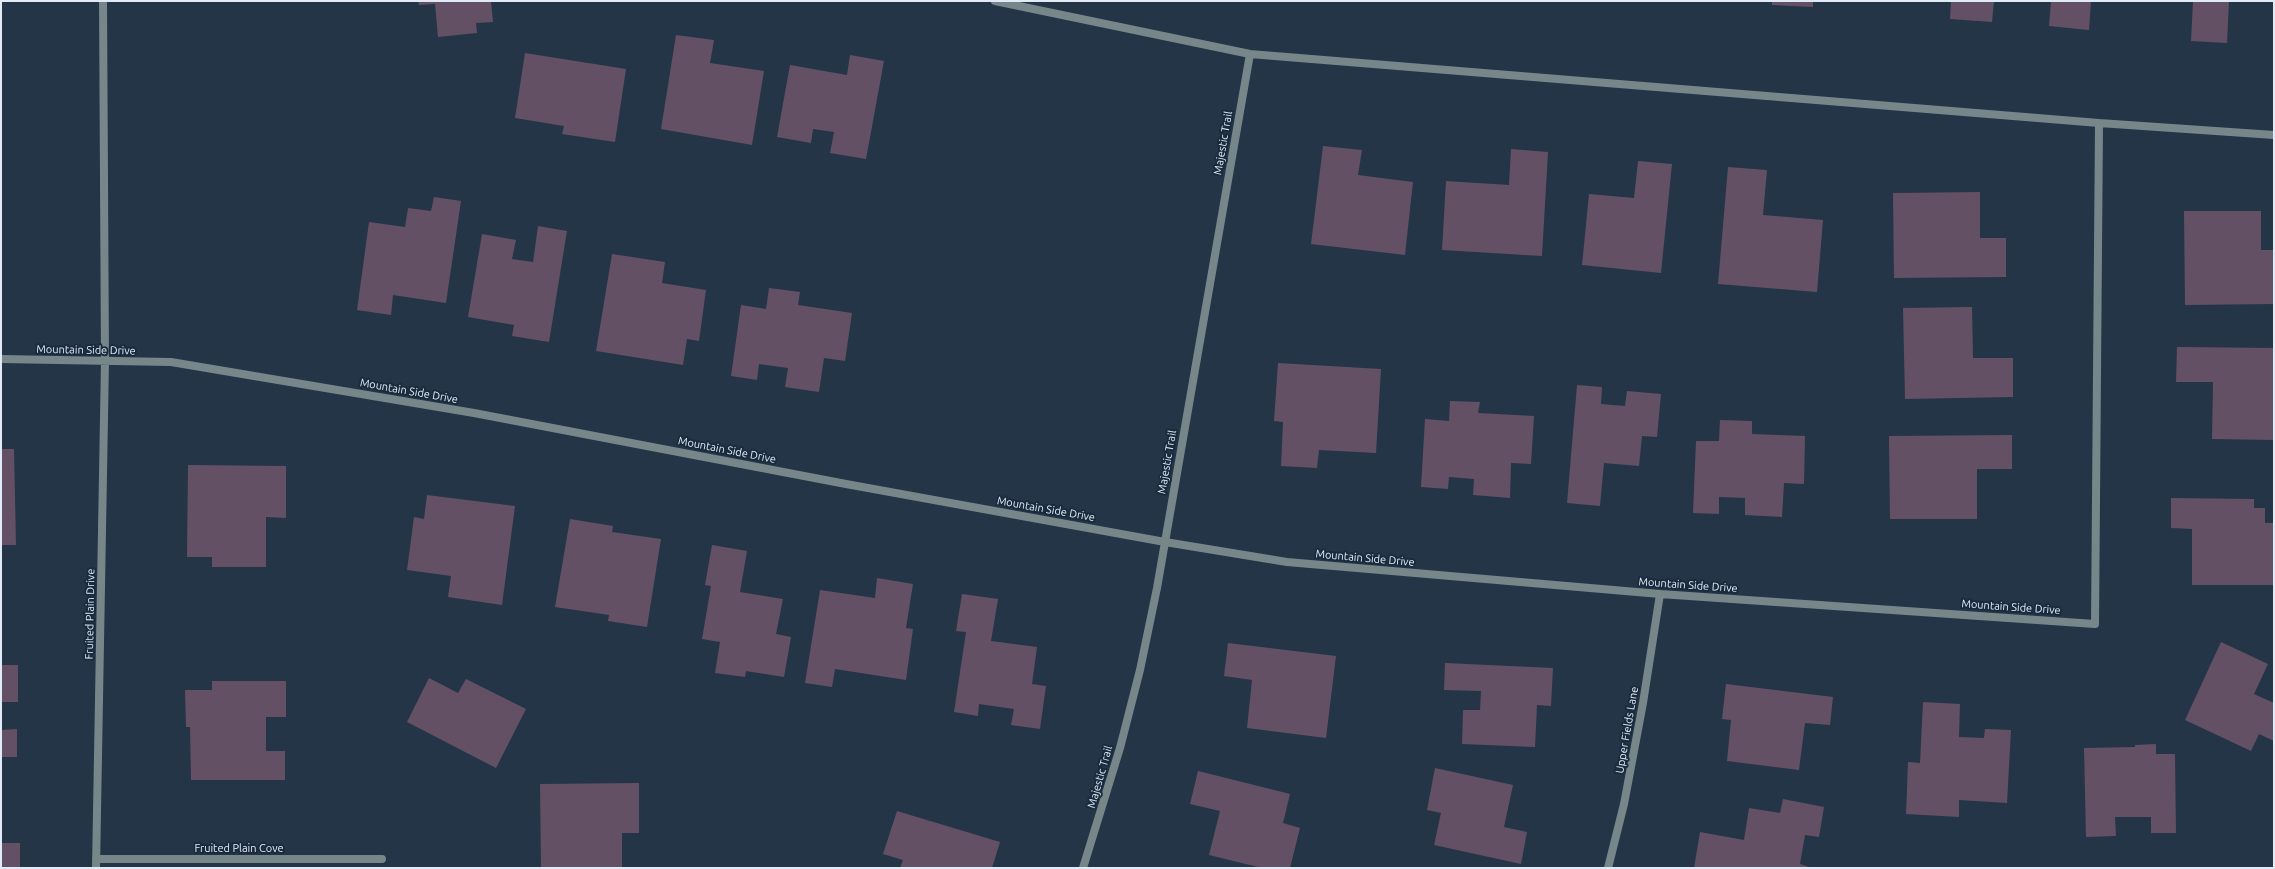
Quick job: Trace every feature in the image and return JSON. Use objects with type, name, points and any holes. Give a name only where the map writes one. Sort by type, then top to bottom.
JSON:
[{"type":"street","name":"Fruited Plain Drive","points":[[96,868],[106,361],[103,1]]},
{"type":"street","points":[[995,1],[1250,54],[2274,136]]},
{"type":"street","name":"Majestic Trail","points":[[1084,868],[1120,748],[1140,670],[1165,542],[1250,54]]},
{"type":"street","name":"Mountain Side Drive","points":[[1,359],[170,362],[474,413],[1165,542],[1294,562],[1660,594],[2095,624],[2099,122]]},
{"type":"street","name":"Upper Fields Lane","points":[[1608,868],[1624,804],[1643,703],[1660,594]]},
{"type":"street","name":"Fruited Plain Cove","points":[[96,859],[382,859]]},
{"type":"building","points":[[418,1],[491,1],[493,22],[476,23],[477,33],[438,37],[435,4],[419,5]]},
{"type":"building","points":[[1772,1],[1813,1],[1813,7],[1772,5]]},
{"type":"building","points":[[1951,1],[1994,1],[1992,22],[1950,19]]},
{"type":"building","points":[[2051,1],[2091,1],[2089,30],[2049,26]]},
{"type":"building","points":[[2193,1],[2229,1],[2227,43],[2191,41]]},
{"type":"building","points":[[676,35],[714,40],[710,63],[764,71],[752,145],[661,129]]},
{"type":"building","points":[[525,53],[626,69],[615,142],[562,134],[564,126],[515,118]]},
{"type":"building","points":[[850,55],[884,61],[866,159],[830,153],[834,132],[813,129],[811,143],[777,137],[790,65],[847,75]]},
{"type":"building","points":[[1323,146],[1362,150],[1358,175],[1413,182],[1405,255],[1311,244]]},
{"type":"building","points":[[1511,149],[1548,152],[1542,256],[1442,250],[1446,181],[1509,185]]},
{"type":"building","points":[[1638,161],[1672,164],[1661,273],[1582,265],[1589,194],[1634,198]]},
{"type":"building","points":[[1728,167],[1767,170],[1763,215],[1823,220],[1817,292],[1718,284]]},
{"type":"building","points":[[1980,192],[1980,238],[2006,238],[2006,277],[1894,278],[1893,193]]},
{"type":"building","points":[[434,197],[461,201],[446,303],[393,295],[391,315],[357,310],[369,222],[405,227],[408,208],[431,211]]},
{"type":"building","points":[[2184,211],[2261,211],[2261,250],[2274,250],[2274,304],[2185,305]]},
{"type":"building","points":[[538,226],[567,231],[549,342],[512,336],[514,325],[468,317],[482,234],[516,240],[512,259],[533,262]]},
{"type":"building","points":[[612,254],[665,262],[662,283],[706,290],[699,341],[687,339],[683,365],[596,351]]},
{"type":"building","points":[[769,288],[800,292],[798,305],[852,313],[845,361],[824,358],[819,392],[785,387],[788,368],[759,364],[757,380],[731,376],[741,305],[766,309]]},
{"type":"building","points":[[1972,307],[1973,358],[2013,358],[2013,397],[1905,399],[1903,308]]},
{"type":"building","points":[[2177,347],[2274,348],[2274,440],[2212,439],[2213,382],[2176,382]]},
{"type":"building","points":[[1278,363],[1381,369],[1376,453],[1319,450],[1317,468],[1281,466],[1283,422],[1274,421]]},
{"type":"building","points":[[1577,385],[1602,387],[1601,404],[1625,406],[1627,391],[1661,394],[1657,437],[1642,436],[1639,466],[1604,463],[1600,506],[1567,503]]},
{"type":"building","points":[[1450,401],[1480,402],[1478,413],[1534,416],[1531,464],[1511,463],[1510,498],[1473,495],[1474,479],[1449,477],[1448,489],[1421,487],[1425,419],[1449,421]]},
{"type":"building","points":[[1720,420],[1752,421],[1752,434],[1805,436],[1804,484],[1784,483],[1782,517],[1745,515],[1745,498],[1719,497],[1719,514],[1693,513],[1696,441],[1719,441]]},
{"type":"building","points":[[2012,435],[2012,469],[1977,469],[1977,519],[1890,519],[1889,436]]},
{"type":"building","points":[[1,449],[14,449],[16,545],[1,545]]},
{"type":"building","points":[[188,465],[286,466],[286,518],[266,517],[266,567],[212,567],[212,557],[187,557]]},
{"type":"building","points":[[427,495],[515,506],[502,605],[448,597],[451,576],[407,570],[414,517],[424,519]]},
{"type":"building","points":[[2171,498],[2254,499],[2254,508],[2265,508],[2265,523],[2274,523],[2274,585],[2192,585],[2192,529],[2171,528]]},
{"type":"building","points":[[570,519],[613,526],[612,532],[661,539],[647,627],[608,621],[609,615],[555,607]]},
{"type":"building","points":[[712,545],[747,551],[740,592],[783,599],[776,634],[791,637],[784,677],[746,671],[745,677],[715,673],[720,642],[702,639],[711,586],[705,585]]},
{"type":"building","points":[[877,578],[913,584],[906,628],[913,629],[906,680],[835,669],[832,687],[805,683],[820,590],[875,598]]},
{"type":"building","points":[[962,594],[998,599],[991,641],[1037,647],[1032,684],[1046,686],[1040,729],[1011,725],[1014,709],[979,704],[978,716],[954,712],[966,632],[956,631]]},
{"type":"building","points":[[2221,642],[2268,664],[2254,694],[2274,703],[2274,741],[2259,734],[2251,751],[2185,720]]},
{"type":"building","points":[[1228,643],[1336,656],[1326,738],[1247,728],[1252,680],[1224,676]]},
{"type":"building","points":[[1445,663],[1553,668],[1551,706],[1537,705],[1535,747],[1462,744],[1463,710],[1480,710],[1481,691],[1444,690]]},
{"type":"building","points":[[1,665],[18,665],[18,702],[1,702]]},
{"type":"building","points":[[429,678],[458,693],[466,679],[526,709],[496,768],[407,722]]},
{"type":"building","points":[[212,681],[286,681],[286,717],[266,717],[266,751],[285,751],[285,780],[191,780],[190,727],[186,727],[185,690],[212,690]]},
{"type":"building","points":[[1726,684],[1833,697],[1830,725],[1805,723],[1799,770],[1727,761],[1731,720],[1722,719]]},
{"type":"building","points":[[1923,702],[1960,704],[1959,737],[1984,738],[1985,729],[2011,730],[2007,803],[1959,800],[1959,817],[1906,814],[1908,762],[1920,763]]},
{"type":"building","points":[[17,729],[17,757],[1,757],[1,730]]},
{"type":"building","points":[[2156,744],[2156,754],[2175,754],[2176,833],[2151,833],[2151,817],[2115,817],[2116,836],[2086,837],[2084,748],[2135,747],[2135,745]]},
{"type":"building","points":[[1435,768],[1513,785],[1504,827],[1527,832],[1521,864],[1434,845],[1441,813],[1427,810]]},
{"type":"building","points":[[1198,771],[1290,794],[1283,823],[1300,828],[1290,868],[1262,868],[1209,855],[1220,811],[1190,804]]},
{"type":"building","points":[[639,783],[639,833],[622,833],[622,868],[541,868],[540,784]]},
{"type":"building","points":[[1783,799],[1824,807],[1819,837],[1805,835],[1800,864],[1812,868],[1694,868],[1700,832],[1744,840],[1749,808],[1780,813]]},
{"type":"building","points":[[897,811],[1000,842],[992,868],[900,868],[903,860],[883,854]]},
{"type":"building","points":[[1,843],[20,843],[20,868],[1,868]]}]
